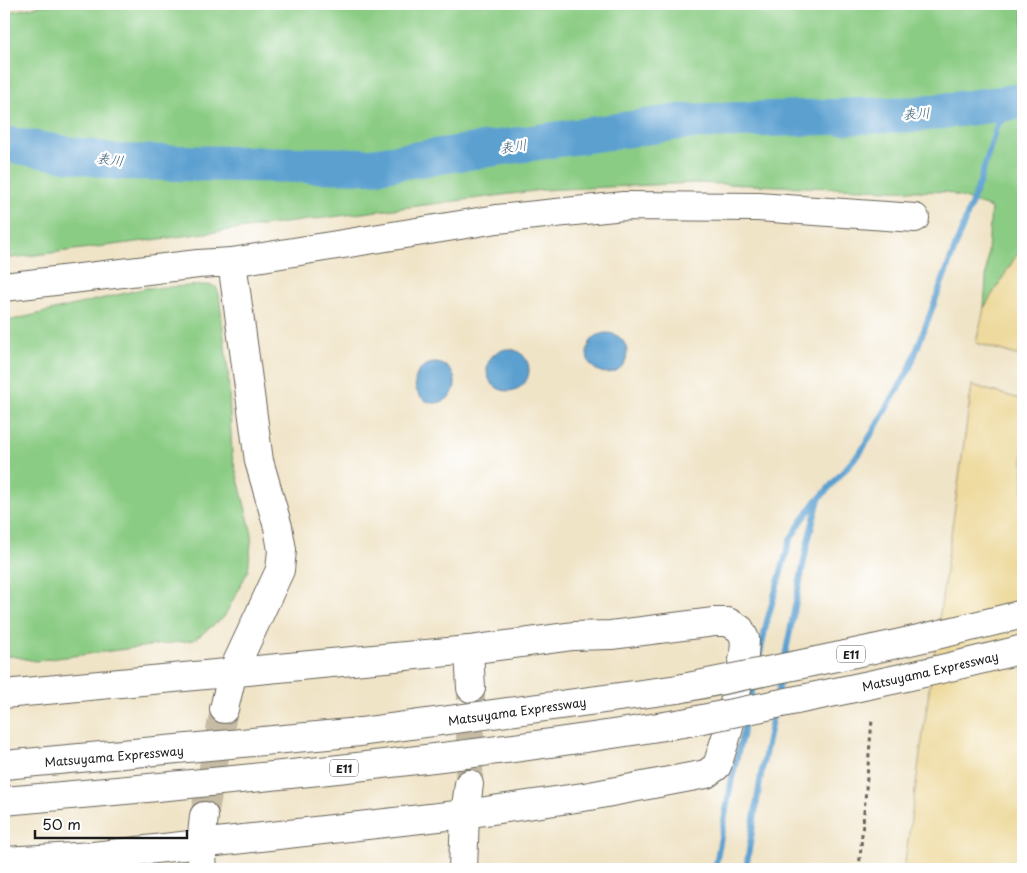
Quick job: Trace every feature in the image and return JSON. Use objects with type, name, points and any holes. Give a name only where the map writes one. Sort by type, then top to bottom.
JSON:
[{"type":"main road","points":[[4,287],[198,264],[232,262],[497,219],[624,206],[758,207],[915,218]]},
{"type":"main road","points":[[224,709],[233,672],[280,570],[282,550],[278,527],[259,461],[232,262]]},
{"type":"main road","name":"Matsuyama Expressway","points":[[4,765],[360,732],[678,689],[840,657],[1023,614]]},
{"type":"main road","points":[[4,694],[469,650],[573,636],[611,636],[714,622],[728,622],[740,629],[745,639],[744,656],[728,731],[717,766],[706,774],[590,796],[465,814],[202,857],[92,856],[4,861]]},
{"type":"main road","name":"Matsuyama Expressway","points":[[4,801],[364,766],[626,732],[683,723],[835,692],[961,665],[1023,649]]},
{"type":"main road","points":[[469,650],[471,688]]},
{"type":"main road","points":[[463,869],[465,814],[469,784]]},
{"type":"main road","points":[[202,857],[204,816]]},
{"type":"path","points":[[859,869],[872,720]]},
{"type":"green space","points":[[49,4],[1023,4],[1023,245],[984,308],[991,208],[947,192],[694,183],[542,190],[4,259],[4,13]]},
{"type":"green space","points":[[208,285],[216,287],[219,294],[228,372],[232,455],[252,534],[248,571],[224,617],[194,640],[35,661],[12,656],[4,657],[4,322],[146,288]]},
{"type":"sand","points":[[1023,245],[1023,357],[976,343],[984,308]]},
{"type":"sand","points":[[972,385],[1023,400],[1023,869],[904,869]]},
{"type":"water","points":[[611,333],[618,336],[624,342],[627,353],[626,361],[618,370],[611,373],[603,373],[596,370],[588,361],[587,349],[590,342],[599,334]]},
{"type":"water","points":[[508,349],[523,355],[529,370],[523,385],[508,391],[493,385],[487,370],[493,355]]},
{"type":"water","points":[[439,363],[446,366],[452,372],[455,383],[454,391],[446,400],[439,403],[431,403],[424,400],[416,391],[415,379],[418,372],[427,364]]},
{"type":"waterway","name":"表川","points":[[4,144],[118,162],[370,166],[680,122],[919,114],[1023,101]]},
{"type":"waterway","points":[[784,661],[808,541],[819,499],[862,450],[909,370],[980,181],[997,125],[1023,104]]},
{"type":"waterway","points":[[757,667],[767,621],[790,540],[817,500]]},
{"type":"waterway","points":[[777,698],[781,676]]},
{"type":"waterway","points":[[749,704],[754,682]]},
{"type":"waterway","points":[[746,869],[761,775],[774,710]]},
{"type":"waterway","points":[[715,869],[732,778],[746,719]]},
{"type":"tunnel","points":[[469,784],[471,693]]},
{"type":"tunnel","points":[[204,816],[224,709]]}]
